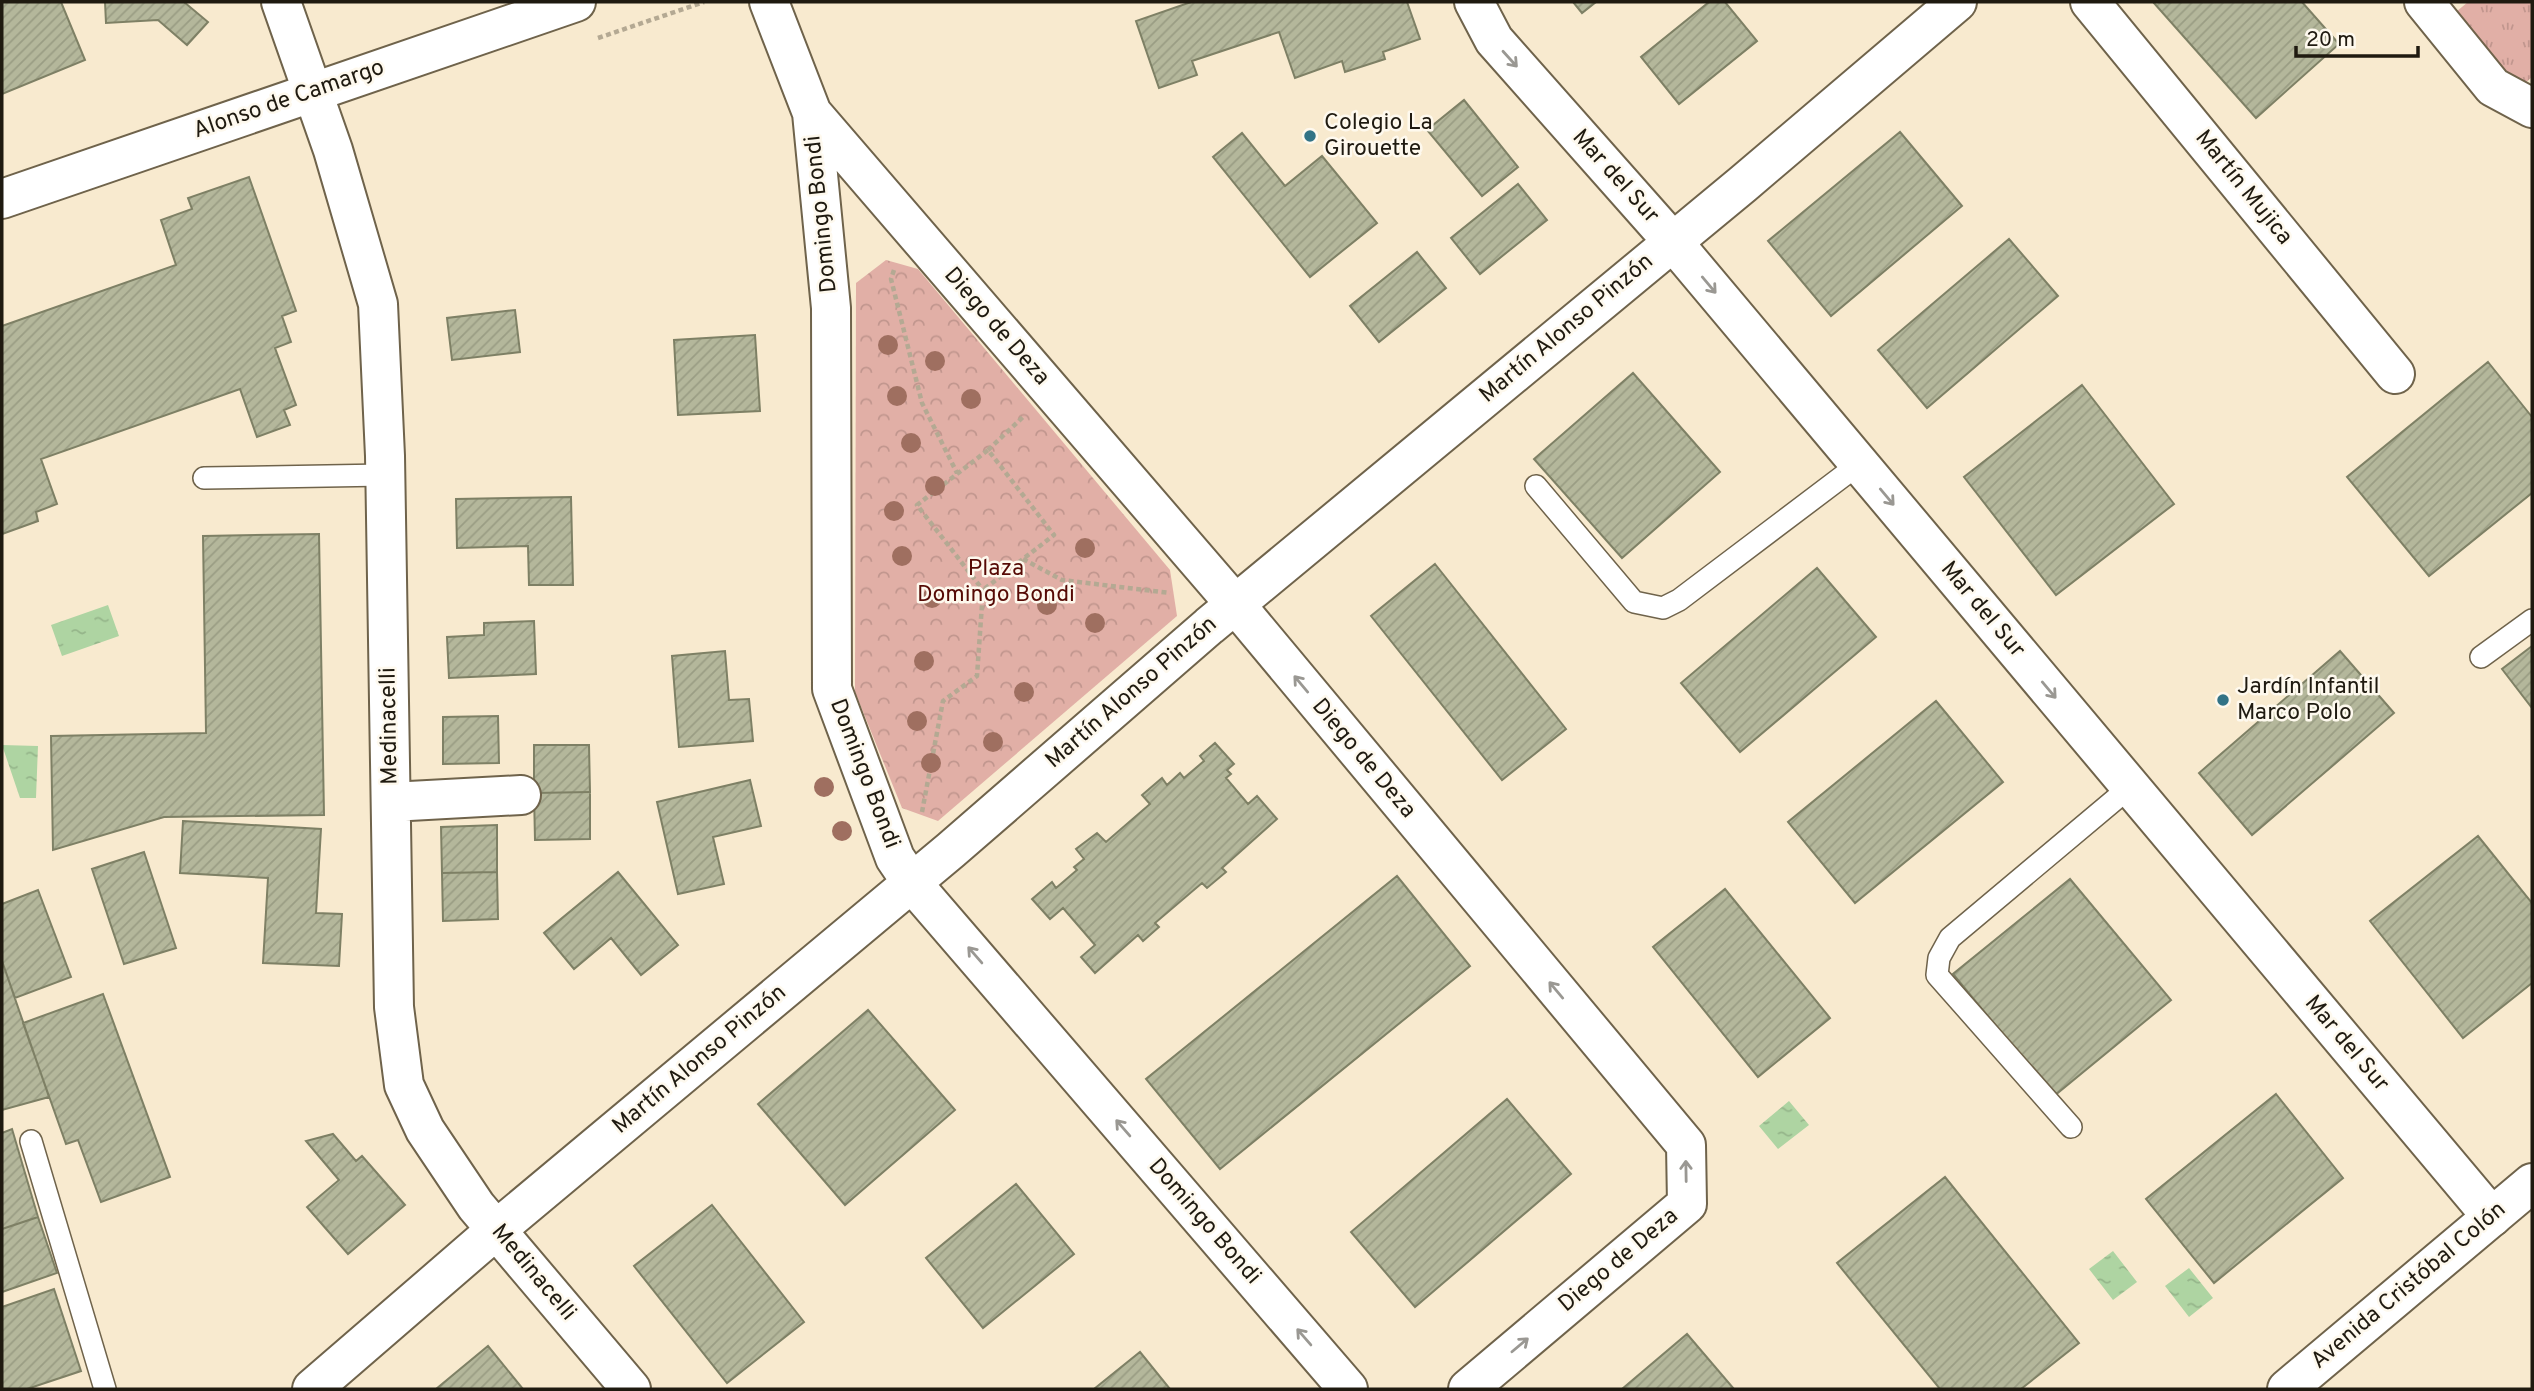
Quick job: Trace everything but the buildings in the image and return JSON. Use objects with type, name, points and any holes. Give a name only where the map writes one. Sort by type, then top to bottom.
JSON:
[{"type":"street","name":"Medinacelli","points":[[281,2],[333,150],[378,303],[385,475],[394,1007],[404,1085],[425,1130],[477,1206],[631,1389]]},
{"type":"street","name":"Alonso de Camargo","points":[[2,199],[576,2]]},
{"type":"street","name":"Domingo Bondi","points":[[769,2],[812,113],[831,308],[832,689],[895,858],[912,883],[1348,1389]]},
{"type":"street","name":"Mar del Sur","points":[[1474,2],[1494,40],[1673,242],[2492,1217]]},
{"type":"street","name":"Martín Alonso Pinzón","points":[[312,1389],[496,1230],[951,850],[1235,604],[1673,242],[1957,2]]},
{"type":"street","name":"Martín Mujica","points":[[2091,2],[2395,374]]},
{"type":"street","points":[[2424,2],[2494,87],[2532,107]]},
{"type":"street","name":"Diego de Deza","points":[[812,113],[1235,604],[1686,1145],[1687,1204],[1468,1389]]},
{"type":"street","points":[[391,802],[521,795]]},
{"type":"street","name":"Avenida Cristóbal Colón","points":[[2287,1389],[2532,1184]]},
{"type":"lane","points":[[1536,486],[1634,602],[1663,608],[1679,600],[1859,464]]},
{"type":"lane","points":[[204,478],[385,475]]},
{"type":"lane","points":[[2481,657],[2532,620]]},
{"type":"lane","points":[[2071,1127],[1937,975],[1939,958],[1950,938],[2130,787]]},
{"type":"lane","points":[[31,1141],[105,1389]]},
{"type":"path","points":[[906,223],[891,279],[922,403],[957,473]]},
{"type":"path","points":[[951,850],[920,822],[943,701],[977,676],[984,590],[917,505],[988,450],[1054,535],[984,590]]},
{"type":"path","points":[[1023,559],[1062,580],[1184,594]]},
{"type":"green space","points":[[2468,2],[2532,2],[2532,77],[2522,86],[2500,77],[2445,21]]},
{"type":"green space","name":"Plaza Domingo Bondi","points":[[886,260],[918,269],[1170,570],[1177,616],[938,821],[902,808],[855,692],[856,283]]},
{"type":"water","points":[[108,605],[119,636],[62,656],[51,625]]},
{"type":"water","points":[[2,745],[38,746],[36,798],[20,798]]},
{"type":"water","points":[[1789,1101],[1809,1125],[1778,1149],[1759,1126]]},
{"type":"water","points":[[2113,1251],[2137,1282],[2113,1300],[2089,1269]]},
{"type":"water","points":[[2189,1268],[2213,1298],[2189,1317],[2165,1286]]},
{"type":"place","name":"Colegio La Girouette","points":[[1310,136]]},
{"type":"place","name":"Jardín Infantil Marco Polo","points":[[2223,700]]}]
